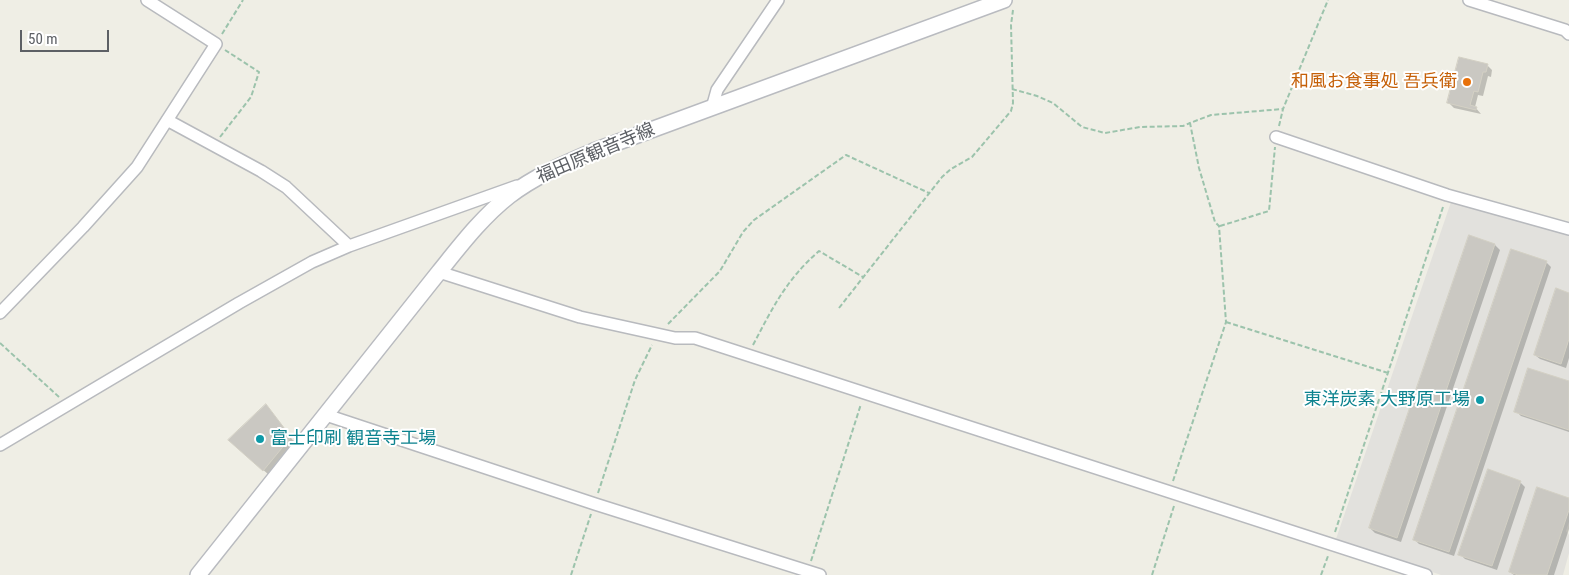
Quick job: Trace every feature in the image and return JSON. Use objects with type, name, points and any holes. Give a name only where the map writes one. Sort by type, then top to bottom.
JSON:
[{"type":"main road","name":"福田原観音寺線","points":[[198,575],[439,272],[493,210],[509,196],[558,166],[594,150],[1009,4]]},
{"type":"street","points":[[0,313],[83,227],[137,167],[216,44],[147,0]]},
{"type":"street","points":[[712,108],[717,90],[778,0]]},
{"type":"street","points":[[1469,0],[1565,30],[1569,34]]},
{"type":"street","points":[[167,120],[215,145],[286,187],[348,246]]},
{"type":"street","points":[[1276,138],[1447,195],[1569,229]]},
{"type":"street","points":[[0,445],[247,298],[312,262],[348,246],[530,182]]},
{"type":"street","points":[[439,272],[580,317],[657,335],[675,338],[695,338],[1426,575]]},
{"type":"street","points":[[326,415],[595,504],[820,575]]},
{"type":"path","points":[[215,145],[251,97],[259,72],[216,44],[243,0]]},
{"type":"path","points":[[1219,226],[1269,211],[1276,138],[1284,110],[1328,0]]},
{"type":"path","points":[[840,308],[929,193],[951,169],[972,157],[1011,111],[1013,103],[1009,4]]},
{"type":"path","points":[[1012,89],[1053,103],[1082,127],[1105,133],[1140,127],[1183,126],[1211,115],[1284,110]]},
{"type":"path","points":[[1152,575],[1174,494],[1226,322],[1219,226],[1215,222],[1199,168],[1190,123]]},
{"type":"path","points":[[572,575],[635,380],[657,335],[720,271],[743,232],[754,220],[846,155],[929,193]]},
{"type":"path","points":[[1322,575],[1447,195]]},
{"type":"path","points":[[748,355],[781,293],[802,266],[819,251],[863,277]]},
{"type":"path","points":[[1226,322],[1389,374]]},
{"type":"path","points":[[0,343],[68,406]]},
{"type":"path","points":[[807,571],[865,393]]},
{"type":"shaded area","points":[[1451,202],[1569,233],[1569,522],[1566,531],[1569,535],[1569,553],[1563,575],[1441,575],[1336,539]]},
{"type":"building","name":"和風お食事処 吾兵衛","points":[[1459,57],[1488,64],[1486,72],[1483,72],[1478,92],[1474,91],[1470,105],[1477,107],[1476,110],[1447,103]]},
{"type":"building","name":"東洋炭素 大野原工場","points":[[1469,235],[1495,244],[1397,538],[1369,528]]},
{"type":"building","name":"東洋炭素 大野原工場","points":[[1511,249],[1547,261],[1449,552],[1413,540]]},
{"type":"building","points":[[1556,288],[1569,293],[1569,339],[1561,364],[1534,355]]},
{"type":"building","name":"東洋炭素 大野原工場","points":[[1528,368],[1569,381],[1569,430],[1514,412]]},
{"type":"building","name":"富士印刷 観音寺工場","points":[[266,404],[291,437],[263,471],[228,440]]},
{"type":"building","points":[[1488,469],[1521,481],[1492,566],[1458,555]]},
{"type":"building","points":[[1537,487],[1569,498],[1569,510],[1547,575],[1518,575],[1509,572]]},
{"type":"place","name":"和風お食事処 吾兵衛","points":[[1467,82]]},
{"type":"place","name":"東洋炭素 大野原工場","points":[[1480,400]]},
{"type":"place","name":"富士印刷 観音寺工場","points":[[260,439]]}]
